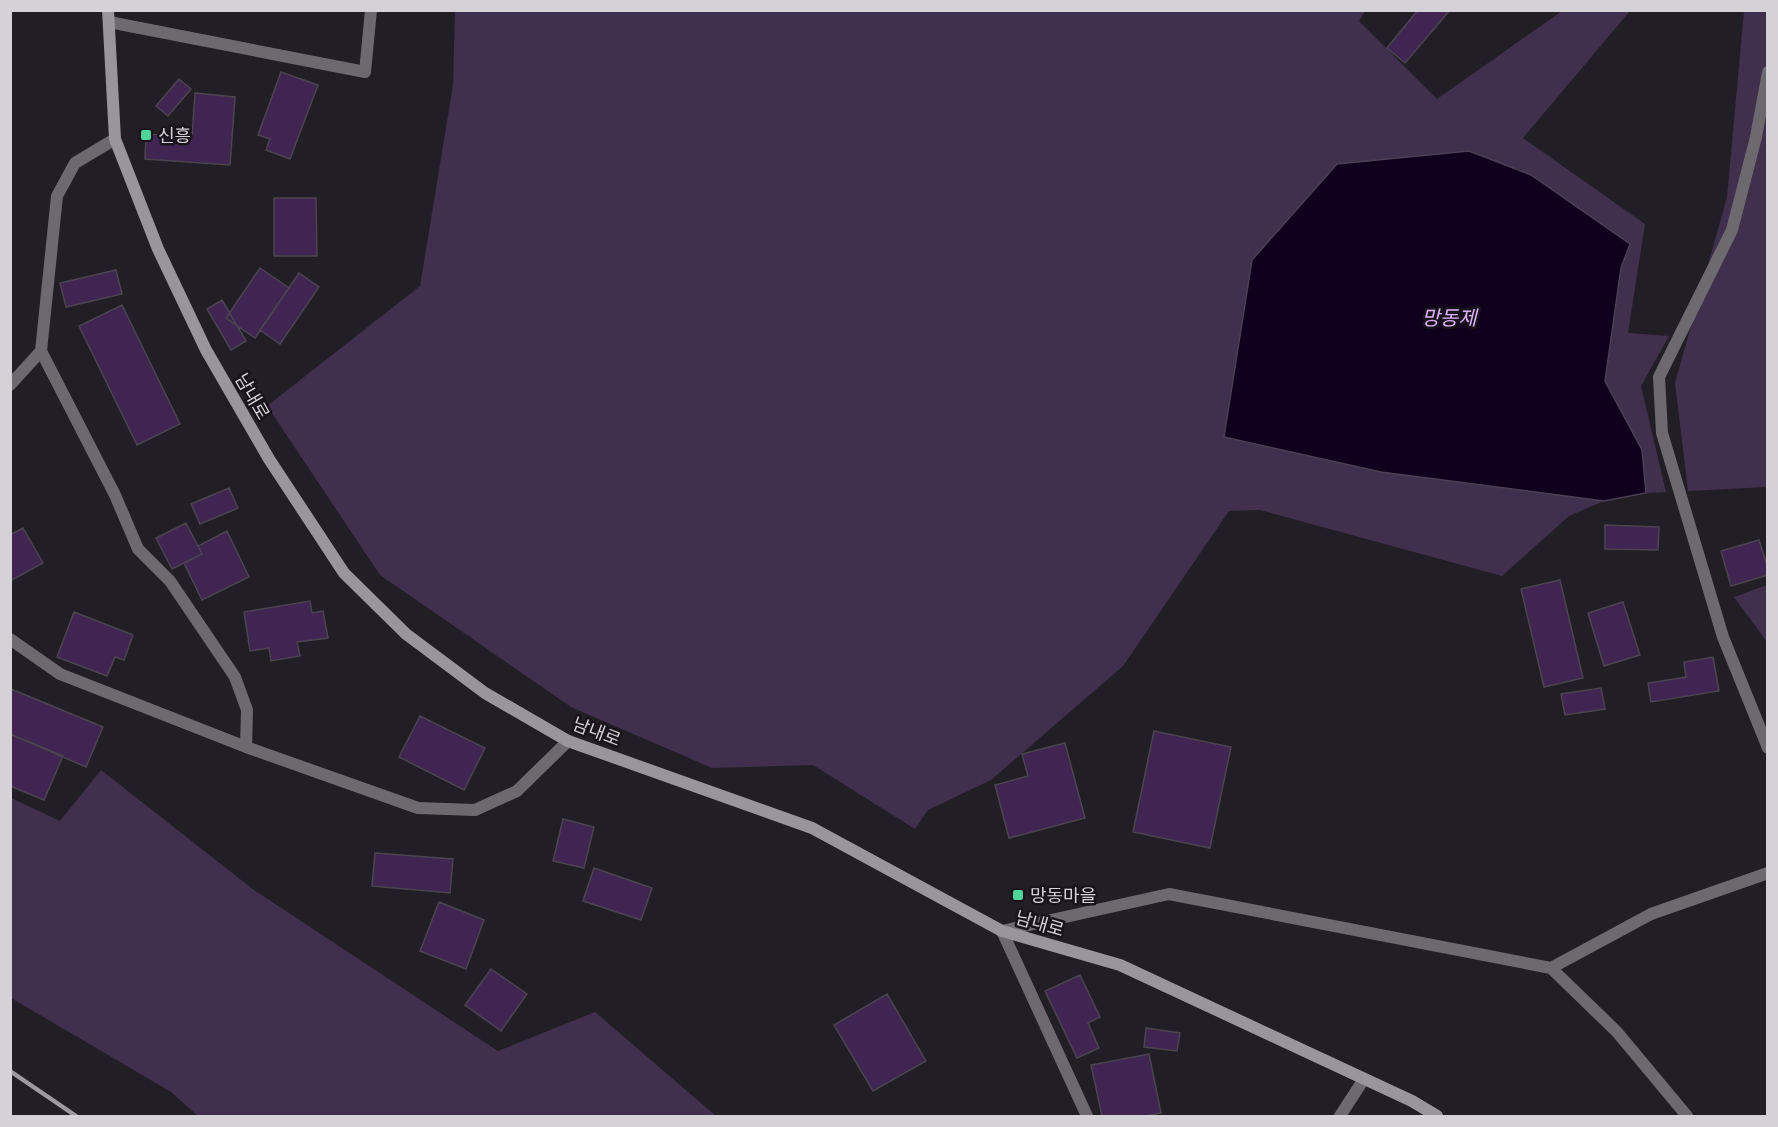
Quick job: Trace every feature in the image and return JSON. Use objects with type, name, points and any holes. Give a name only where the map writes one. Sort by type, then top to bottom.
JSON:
[{"type":"street","points":[[108,16],[365,72],[371,10]]},
{"type":"street","name":"남내로","points":[[108,16],[115,139],[159,249],[206,350],[269,459],[344,573],[406,634],[484,693],[568,741],[812,828],[1002,931],[1120,965],[1412,1101],[1437,1116]]},
{"type":"street","points":[[1767,72],[1756,136],[1732,230],[1659,377],[1662,434],[1723,637],[1767,748]]},
{"type":"street","points":[[115,139],[75,163],[57,196],[41,351],[116,495],[138,549],[170,580],[234,677],[248,710],[246,747]]},
{"type":"street","points":[[10,385],[41,351]]},
{"type":"street","points":[[10,639],[60,674],[246,747],[418,808],[475,810],[517,791],[568,741]]},
{"type":"street","points":[[1551,968],[1651,914],[1767,873]]},
{"type":"street","points":[[1087,1116],[1002,931],[1169,894],[1551,968],[1617,1032],[1687,1116]]},
{"type":"street","points":[[1340,1116],[1364,1079]]},
{"type":"shaded area","points":[[455,11],[1365,11],[1359,21],[1437,99],[1562,11],[1630,11],[1523,138],[1645,224],[1628,333],[1669,336],[1641,386],[1666,492],[1646,493],[1641,450],[1605,381],[1621,268],[1337,164],[1252,260],[1224,437],[1381,472],[1604,501],[1569,516],[1502,576],[1260,510],[1229,511],[1123,666],[991,780],[928,810],[915,829],[813,765],[712,768],[571,707],[380,575],[267,406],[420,286],[453,85]]},
{"type":"shaded area","points":[[1744,11],[1767,11],[1767,487],[1688,491],[1675,383],[1727,197]]},
{"type":"shaded area","points":[[1768,585],[1767,642],[1734,597]]},
{"type":"shaded area","points":[[101,770],[254,890],[498,1051],[595,1012],[716,1116],[198,1116],[171,1092],[11,998],[11,798],[60,821]]},
{"type":"water","name":"망동제","points":[[1469,151],[1531,175],[1630,244],[1621,268],[1605,381],[1642,450],[1646,493],[1604,501],[1381,472],[1224,437],[1252,260],[1337,164]]},
{"type":"building","points":[[1418,10],[1450,10],[1405,63],[1387,48]]},
{"type":"building","points":[[281,72],[318,85],[290,159],[266,150],[270,139],[258,135]]},
{"type":"building","points":[[179,79],[191,89],[168,116],[156,106]]},
{"type":"building","points":[[195,93],[235,97],[230,165],[145,159],[146,134],[192,137]]},
{"type":"building","points":[[274,198],[316,198],[317,256],[274,256]]},
{"type":"building","points":[[260,268],[289,288],[255,338],[226,318]]},
{"type":"building","points":[[116,270],[122,294],[66,307],[60,283]]},
{"type":"building","points":[[299,273],[319,287],[280,344],[260,330]]},
{"type":"building","points":[[222,300],[246,341],[231,350],[207,309]]},
{"type":"building","points":[[122,305],[180,424],[137,445],[79,326]]},
{"type":"building","points":[[229,488],[238,508],[200,524],[191,504]]},
{"type":"building","points":[[186,523],[202,554],[172,569],[156,538]]},
{"type":"building","points":[[1605,525],[1659,527],[1658,550],[1605,549]]},
{"type":"building","points":[[23,528],[43,563],[10,581],[10,535]]},
{"type":"building","points":[[227,531],[249,577],[202,600],[184,563],[202,554],[198,546]]},
{"type":"building","points":[[1759,540],[1768,575],[1731,586],[1721,551]]},
{"type":"building","points":[[1560,580],[1583,678],[1544,687],[1521,589]]},
{"type":"building","points":[[310,601],[312,613],[323,611],[328,638],[297,642],[300,656],[271,661],[269,648],[250,651],[244,612]]},
{"type":"building","points":[[1623,602],[1640,655],[1604,666],[1588,613]]},
{"type":"building","points":[[74,612],[133,635],[124,660],[115,657],[107,676],[57,657]]},
{"type":"building","points":[[1713,657],[1719,691],[1651,702],[1648,683],[1686,677],[1684,662]]},
{"type":"building","points":[[1601,688],[1605,709],[1565,715],[1561,694]]},
{"type":"building","points":[[11,689],[103,727],[86,767],[10,734]]},
{"type":"building","points":[[420,716],[485,748],[464,790],[399,757]]},
{"type":"building","points":[[1154,731],[1231,747],[1210,848],[1133,832]]},
{"type":"building","points":[[10,734],[63,756],[44,800],[10,786]]},
{"type":"building","points":[[1065,743],[1085,818],[1009,838],[995,785],[1028,776],[1022,754]]},
{"type":"building","points":[[563,819],[594,827],[584,868],[553,861]]},
{"type":"building","points":[[375,853],[453,859],[450,893],[372,886]]},
{"type":"building","points":[[594,868],[652,888],[641,920],[583,901]]},
{"type":"building","points":[[439,902],[484,920],[466,969],[420,951]]},
{"type":"building","points":[[491,969],[527,994],[501,1031],[465,1005]]},
{"type":"building","points":[[1080,975],[1100,1017],[1088,1023],[1099,1048],[1077,1058],[1045,991]]},
{"type":"building","points":[[887,994],[926,1061],[873,1091],[834,1025]]},
{"type":"building","points":[[1146,1028],[1180,1033],[1177,1051],[1144,1047]]},
{"type":"building","points":[[1149,1054],[1161,1113],[1145,1116],[1102,1116],[1091,1065]]},
{"type":"railway","points":[[10,1071],[76,1116]]},
{"type":"place","name":"신흥","points":[[146,135]]},
{"type":"place","name":"망동마을","points":[[1018,895]]}]
